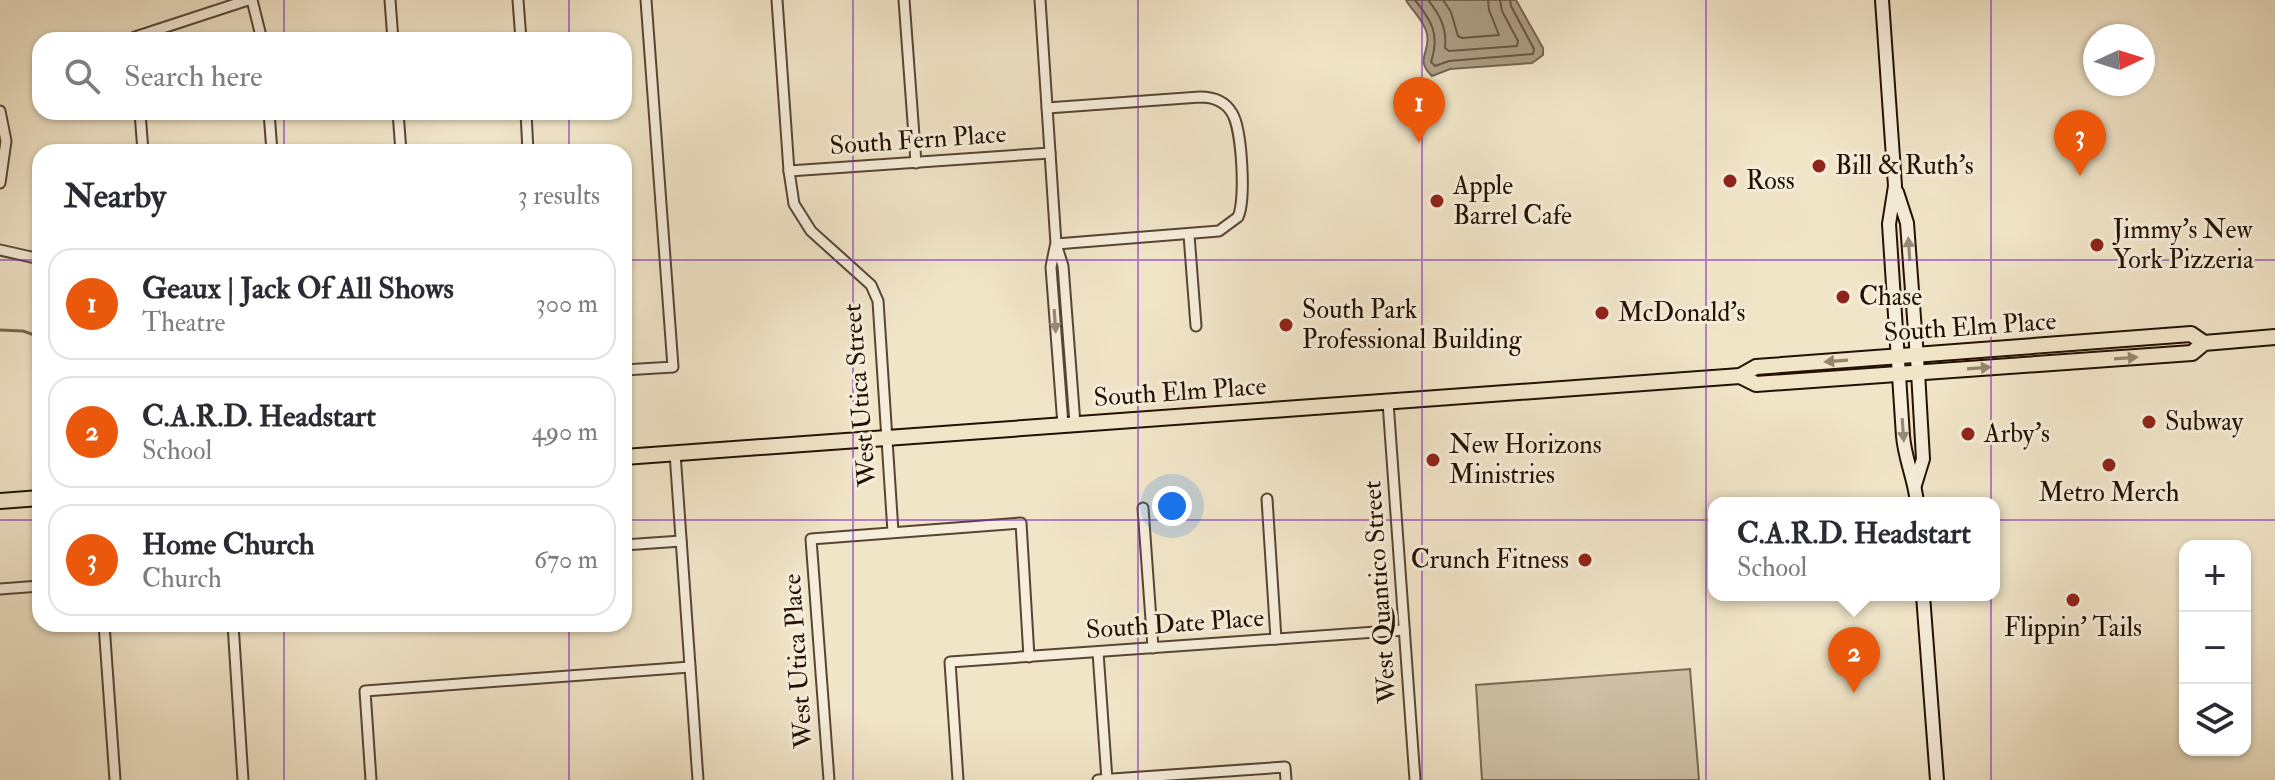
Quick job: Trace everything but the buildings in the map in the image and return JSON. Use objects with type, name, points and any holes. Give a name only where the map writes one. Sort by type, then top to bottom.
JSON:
[{"type":"main road","points":[[1882,0],[1895,186],[1889,224],[1905,458],[1916,497]]},
{"type":"main road","points":[[1895,186],[1907,223],[1917,355],[1923,459],[1915,485]]},
{"type":"main road","name":"South Elm Place","points":[[632,456],[1740,376],[1756,367],[2191,334],[2204,343]]},
{"type":"main road","name":"South Elm Place","points":[[1740,376],[1756,384],[2083,361],[2192,353],[2204,343],[2275,337]]},
{"type":"main road","points":[[2081,343],[2083,361]]},
{"type":"main road","points":[[0,501],[32,499]]},
{"type":"main road","points":[[1923,601],[1937,780]]},
{"type":"street","points":[[156,32],[250,0],[260,32]]},
{"type":"street","points":[[390,0],[392,32]]},
{"type":"street","points":[[518,0],[520,32]]},
{"type":"street","points":[[632,370],[673,367],[646,0]]},
{"type":"street","name":"West Utica Street","points":[[777,0],[794,204],[805,224],[875,292],[893,532]]},
{"type":"street","points":[[904,0],[916,163]]},
{"type":"street","points":[[1040,0],[1056,244],[1063,266],[1069,424]]},
{"type":"street","points":[[1047,108],[1200,97],[1220,101],[1230,109],[1237,122],[1242,197],[1238,217],[1219,231],[1056,244]]},
{"type":"street","points":[[0,111],[6,141],[0,183]]},
{"type":"street","points":[[141,120],[142,144]]},
{"type":"street","points":[[270,120],[271,144]]},
{"type":"street","points":[[399,120],[400,144]]},
{"type":"street","points":[[526,120],[528,144]]},
{"type":"street","name":"South Fern Place","points":[[789,171],[1050,153]]},
{"type":"street","points":[[1189,235],[1196,326]]},
{"type":"street","points":[[0,250],[32,257]]},
{"type":"street","name":"West Quantico Street","points":[[1388,402],[1415,780]]},
{"type":"street","points":[[675,453],[698,780]]},
{"type":"street","points":[[1267,499],[1276,639]]},
{"type":"street","points":[[1143,508],[1153,648]]},
{"type":"street","points":[[893,532],[1021,523],[1029,657]]},
{"type":"street","name":"West Utica Place","points":[[829,780],[811,539],[893,532]]},
{"type":"street","points":[[632,544],[681,541]]},
{"type":"street","points":[[0,589],[32,587]]},
{"type":"street","name":"South Date Place","points":[[958,780],[950,662],[1404,630]]},
{"type":"street","points":[[105,632],[115,780]]},
{"type":"street","points":[[234,632],[243,780]]},
{"type":"street","points":[[1098,652],[1107,780]]},
{"type":"street","points":[[371,780],[365,691],[690,667]]},
{"type":"street","points":[[1098,780],[1285,767],[1286,780]]},
{"type":"shaded area","points":[[1690,669],[1699,780],[1482,780],[1476,685]]},
{"type":"water","points":[[1406,0],[1516,0],[1543,48],[1543,55],[1532,63],[1450,69],[1432,76],[1424,65],[1428,41],[1425,29]]},
{"type":"waterway","points":[[0,330],[32,334]]},
{"type":"place","name":"Geaux | Jack Of All Shows","points":[[1419,143]]},
{"type":"place","name":"Bill & Ruth's","points":[[1819,166]]},
{"type":"place","name":"Home Church","points":[[2080,176]]},
{"type":"place","name":"Ross","points":[[1730,181]]},
{"type":"place","name":"Apple Barrel Cafe","points":[[1437,201]]},
{"type":"place","name":"Jimmy's New York Pizzeria","points":[[2097,245]]},
{"type":"place","name":"Chase","points":[[1843,297]]},
{"type":"place","name":"McDonald's","points":[[1602,313]]},
{"type":"place","name":"South Park Professional Building","points":[[1286,325]]},
{"type":"place","name":"Subway","points":[[2149,422]]},
{"type":"place","name":"Arby's","points":[[1968,434]]},
{"type":"place","name":"New Horizons Ministries","points":[[1433,460]]},
{"type":"place","name":"Metro Merch","points":[[2109,465]]},
{"type":"place","name":"Crunch Fitness","points":[[1585,560]]},
{"type":"place","name":"Flippin' Tails","points":[[2073,600]]},
{"type":"place","name":"C.A.R.D. Headstart","points":[[1854,693]]}]
